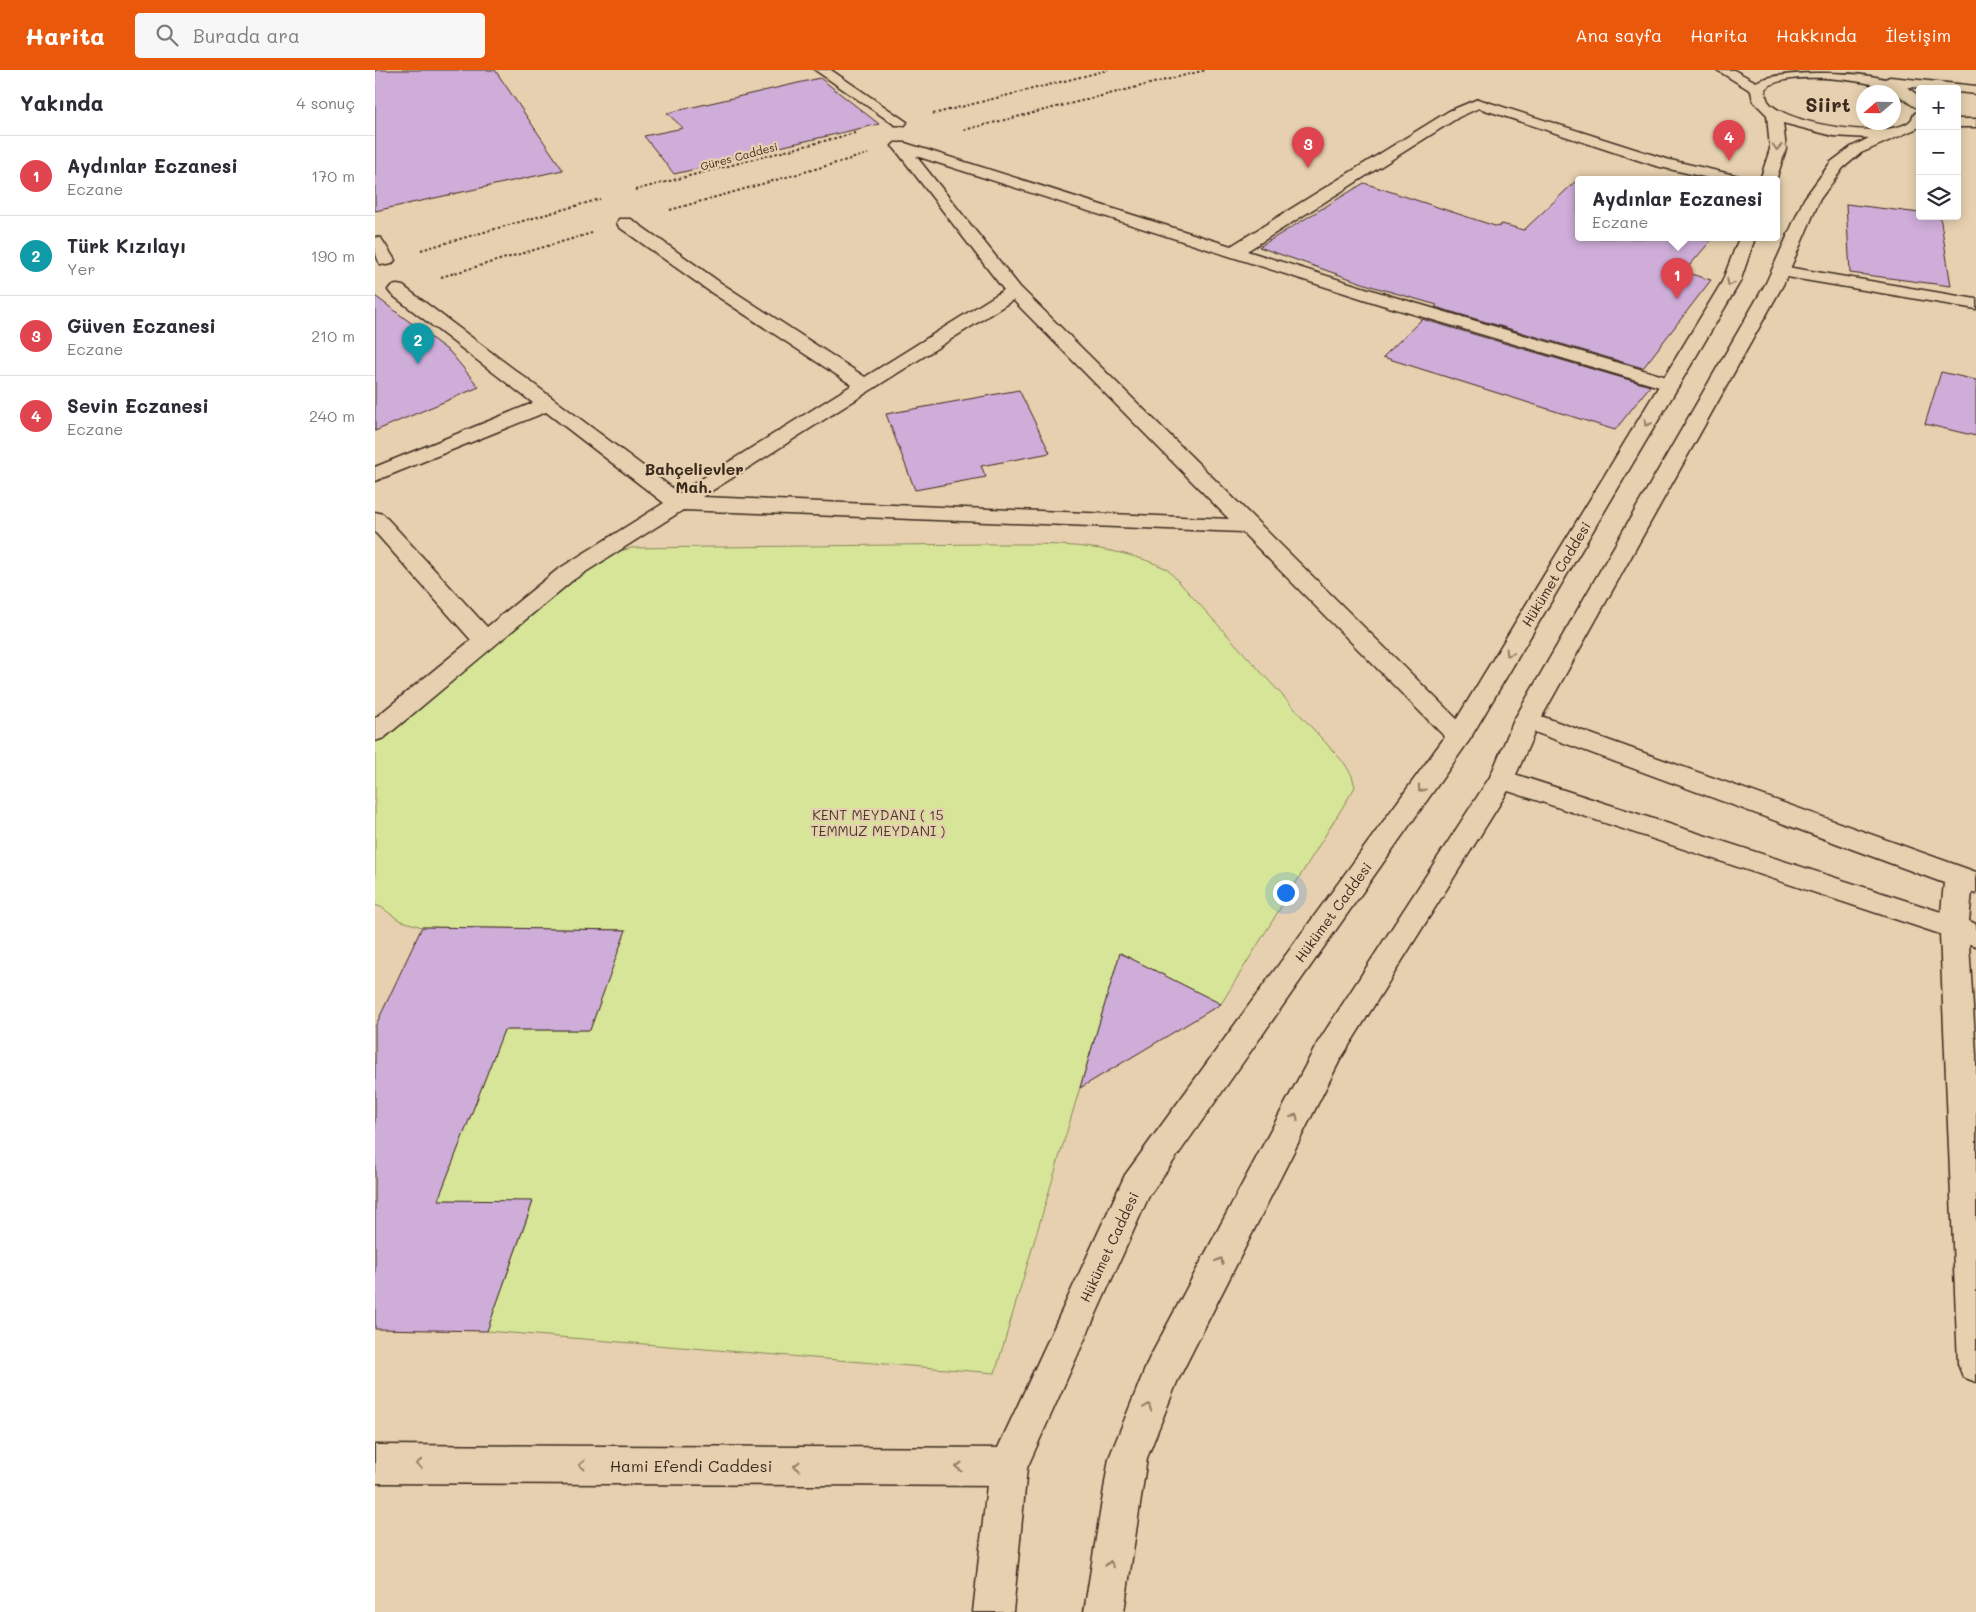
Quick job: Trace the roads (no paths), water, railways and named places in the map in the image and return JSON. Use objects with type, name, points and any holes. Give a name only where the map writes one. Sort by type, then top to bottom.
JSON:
[{"type":"street","points":[[823,70],[899,122]]},
{"type":"street","points":[[1724,70],[1758,89]]},
{"type":"street","points":[[1758,89],[1768,79],[1788,73],[1813,70],[1844,73],[1873,79],[1976,90]]},
{"type":"street","points":[[1873,79],[1906,92],[1916,101]]},
{"type":"street","points":[[1758,89],[1760,101],[1774,113],[1800,124],[1833,132],[1867,134],[1913,123]]},
{"type":"street","points":[[1233,252],[1454,114],[1478,103],[1661,163],[1719,176]]},
{"type":"street","points":[[1769,176],[1779,150],[1774,113]]},
{"type":"street","points":[[1104,1612],[1127,1458],[1162,1372],[1329,1051],[1502,779],[1527,720],[1766,300],[1781,271],[1812,199],[1837,165],[1855,150],[1913,123]]},
{"type":"street","points":[[1961,123],[1976,123]]},
{"type":"street","points":[[1459,736],[1014,291],[900,146],[1385,300],[1670,384]]},
{"type":"street","points":[[625,223],[715,287],[865,385]]},
{"type":"street","name":"Hükümet Caddesi","points":[[993,1612],[1008,1467],[1137,1186],[1459,736],[1731,282],[1746,241]]},
{"type":"street","points":[[375,242],[385,260]]},
{"type":"street","points":[[1781,271],[1976,304]]},
{"type":"street","points":[[397,290],[679,503],[1251,526]]},
{"type":"street","points":[[375,732],[565,575],[1014,291]]},
{"type":"street","points":[[375,475],[548,404]]},
{"type":"street","points":[[375,519],[485,640]]},
{"type":"street","points":[[1527,720],[1968,880],[1965,932],[1976,1364]]},
{"type":"street","points":[[1502,779],[1965,932]]},
{"type":"street","name":"Hami Efendi Caddesi","points":[[375,1464],[1008,1467]]},
{"type":"place","name":"Sevin Eczanesi","points":[[1729,161]]},
{"type":"place","name":"Güven Eczanesi","points":[[1308,168]]},
{"type":"place","name":"Aydınlar Eczanesi","points":[[1677,299]]},
{"type":"place","name":"Türk Kızılayı","points":[[418,364]]},
{"type":"district","name":"Siirt","points":[[1828,104]]},
{"type":"district","name":"Bahçelievler Mah.","points":[[694,477]]},
{"type":"park label","name":"KENT MEYDANI ( 15 TEMMUZ MEYDANI )","points":[[878,822]]}]
